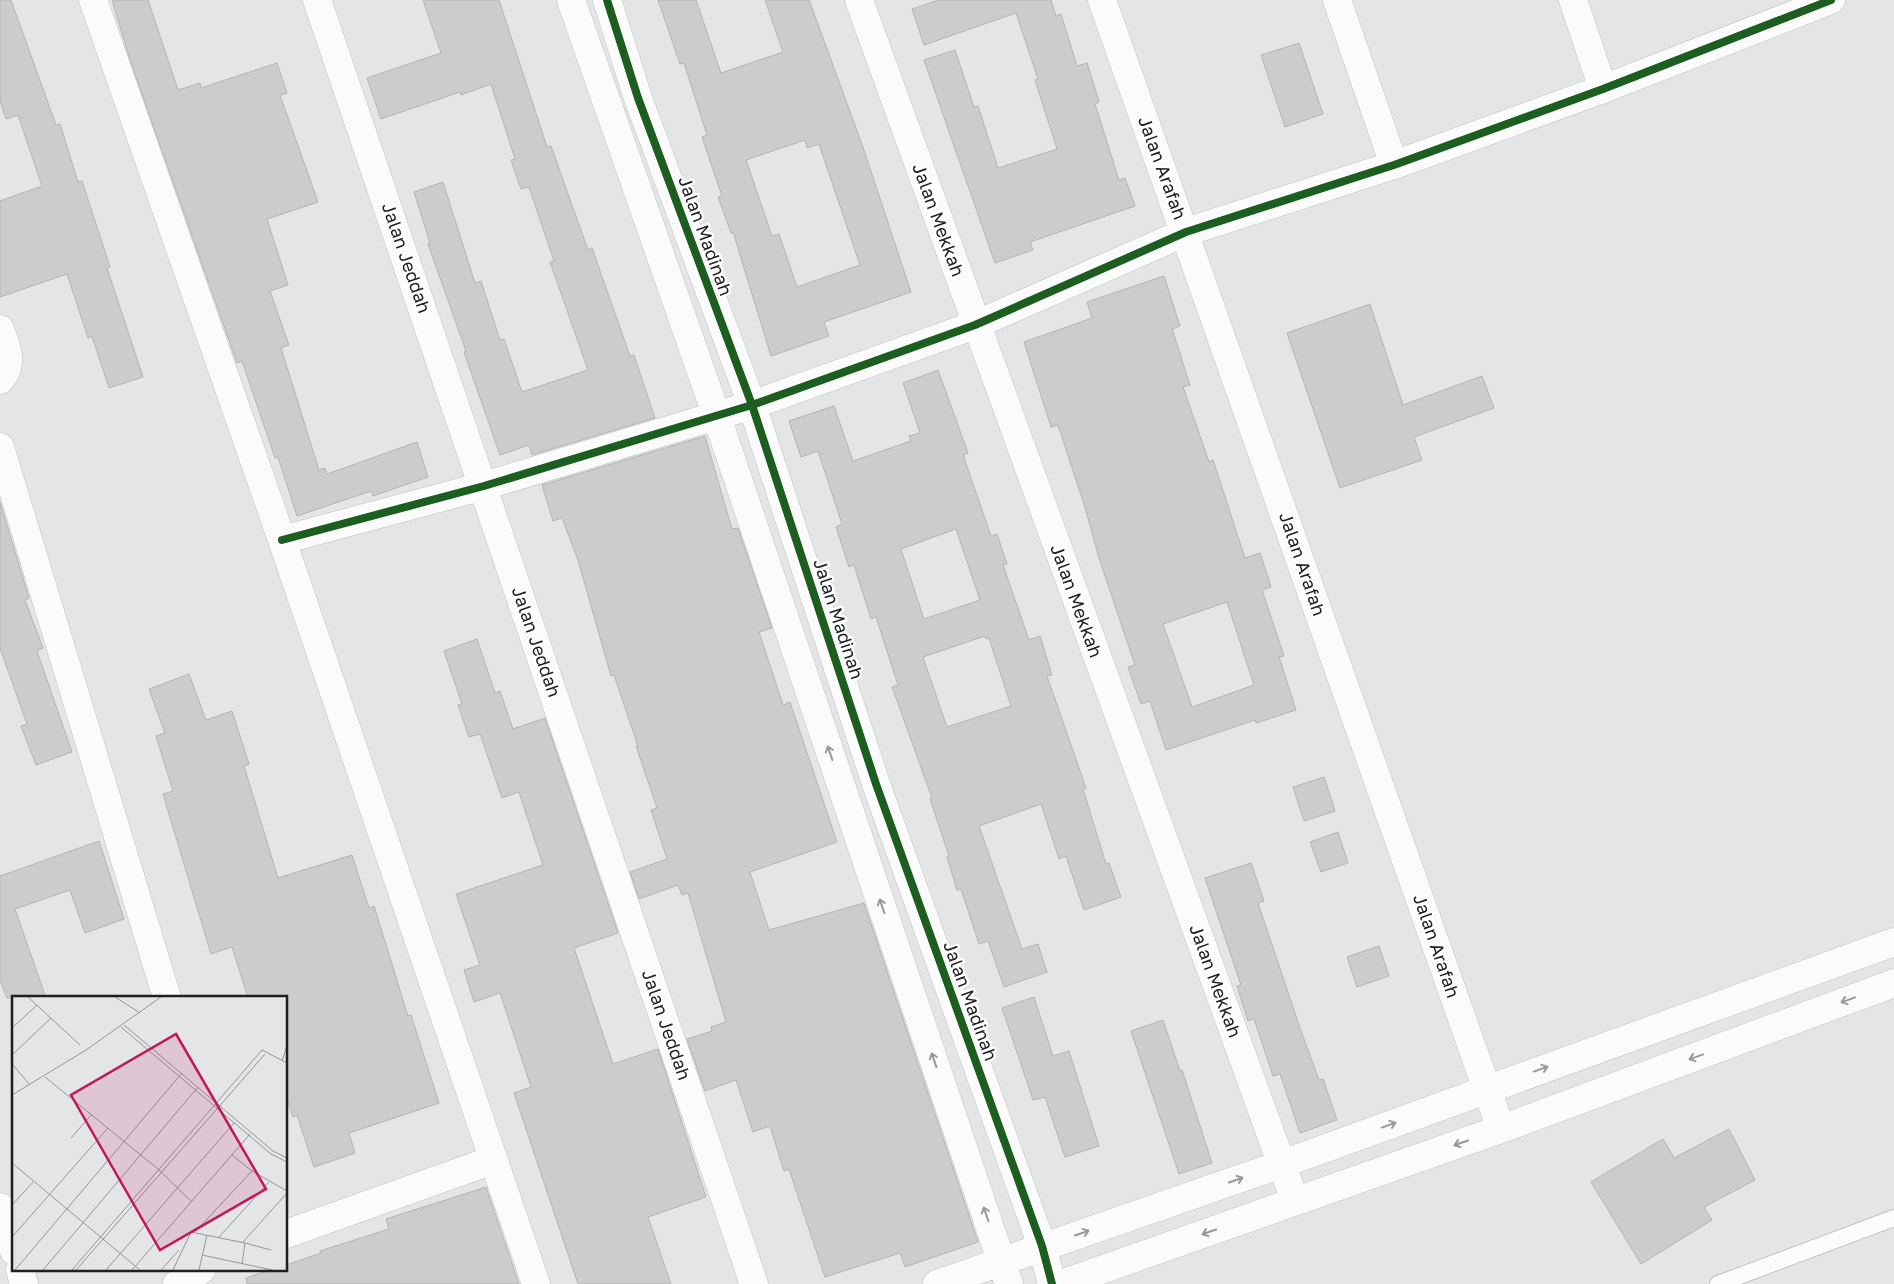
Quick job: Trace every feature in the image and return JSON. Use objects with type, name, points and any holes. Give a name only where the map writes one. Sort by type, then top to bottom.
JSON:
[{"type":"street","points":[[93,0],[282,540],[536,1284]]},
{"type":"street","name":"Jalan Jeddah","points":[[317,0],[484,486],[754,1284]]},
{"type":"street","points":[[572,0],[717,417],[1005,1272]]},
{"type":"street","name":"Jalan Madinah","points":[[607,0],[638,98],[752,406],[876,784],[1042,1246],[1052,1284]]},
{"type":"street","name":"Jalan Mekkah","points":[[859,0],[975,325],[1295,1202]]},
{"type":"street","name":"Jalan Arafah","points":[[1102,0],[1186,232],[1501,1129]]},
{"type":"street","points":[[1337,0],[1394,165]]},
{"type":"street","points":[[1573,0],[1603,90]]},
{"type":"street","points":[[282,540],[484,486],[752,406],[975,325],[1186,232],[1394,165],[1603,90],[1831,0]]},
{"type":"street","points":[[0,329],[8,349],[9,362],[0,380]]},
{"type":"street","points":[[0,447],[165,996]]},
{"type":"street","points":[[937,1284],[1005,1272],[1042,1246],[1282,1164],[1894,942]]},
{"type":"street","points":[[1061,1284],[1501,1129],[1894,983]]},
{"type":"street","points":[[288,1233],[493,1160]]},
{"type":"street","points":[[0,1207],[12,1245]]},
{"type":"street","points":[[177,1284],[198,1272]]},
{"type":"lane","points":[[1718,1284],[1894,1218]]},
{"type":"building","points":[[0,0],[11,0],[56,125],[60,124],[78,182],[82,181],[110,267],[107,268],[143,377],[109,388],[92,336],[88,338],[67,274],[0,297],[0,201],[42,186],[18,115],[6,119],[0,101]]},
{"type":"building","points":[[112,0],[148,0],[178,90],[200,83],[201,88],[277,63],[287,93],[280,95],[318,202],[267,219],[288,285],[270,291],[289,345],[281,348],[319,470],[325,468],[327,474],[417,442],[428,477],[373,496],[371,491],[297,516],[278,457],[275,458],[242,361],[237,363],[131,63]]},
{"type":"building","points":[[423,0],[499,0],[547,147],[551,146],[588,250],[592,248],[630,356],[634,355],[655,418],[532,455],[529,445],[500,455],[428,244],[430,243],[414,192],[443,182],[475,283],[481,281],[500,340],[504,339],[522,392],[588,370],[550,262],[554,261],[529,187],[521,189],[511,160],[515,159],[491,84],[461,95],[460,92],[381,119],[367,78],[441,53]]},
{"type":"building","points":[[658,0],[696,0],[721,73],[783,52],[765,0],[809,0],[863,147],[911,292],[824,322],[829,336],[771,356],[733,232],[731,233],[718,197],[722,196],[702,137],[707,135],[684,63],[680,64]],"holes":[[[805,140],[807,148],[819,144],[860,265],[797,287],[779,234],[772,236],[746,160]]]},
{"type":"building","points":[[939,0],[1051,0],[1056,16],[1061,14],[1077,66],[1087,63],[1099,102],[1095,104],[1119,180],[1125,178],[1135,206],[1030,242],[1033,250],[995,263],[924,60],[955,50],[974,107],[978,106],[998,168],[1057,149],[1035,80],[1038,79],[1016,13],[924,45],[912,9]]},
{"type":"building","points":[[1299,43],[1323,114],[1285,127],[1261,55]]},
{"type":"building","points":[[1164,276],[1180,326],[1172,329],[1190,385],[1183,387],[1209,462],[1213,460],[1245,558],[1260,553],[1271,587],[1262,590],[1284,656],[1279,657],[1296,710],[1256,723],[1255,720],[1166,750],[1150,701],[1141,704],[1128,667],[1135,665],[1099,558],[1085,507],[1058,425],[1051,427],[1024,342],[1092,318],[1087,302]],"holes":[[[1227,602],[1254,685],[1192,707],[1163,624]]]},
{"type":"building","points":[[1370,304],[1403,405],[1482,376],[1494,408],[1414,437],[1422,460],[1340,488],[1287,333]]},
{"type":"building","points":[[938,370],[968,453],[963,455],[991,536],[997,534],[1007,564],[1003,565],[1029,640],[1040,636],[1052,675],[1047,676],[1086,788],[1083,789],[1106,864],[1109,863],[1121,897],[1084,910],[1066,856],[1059,859],[1041,804],[979,826],[1022,949],[1038,944],[1047,972],[1004,987],[988,941],[979,944],[961,889],[957,890],[947,857],[949,856],[930,799],[932,798],[892,687],[898,685],[876,617],[871,619],[854,565],[849,567],[836,527],[842,524],[818,451],[801,457],[789,421],[834,406],[853,461],[911,441],[909,436],[920,433],[903,383]],"holes":[[[956,529],[980,600],[924,619],[901,549]],[[985,636],[986,639],[989,638],[1011,706],[947,727],[923,657]]]},
{"type":"building","points":[[705,436],[732,529],[738,528],[772,628],[759,632],[783,705],[790,702],[837,842],[750,872],[769,930],[864,903],[978,1242],[905,1267],[900,1253],[825,1277],[789,1169],[784,1171],[770,1126],[753,1132],[736,1080],[705,1091],[687,1039],[712,1031],[711,1027],[726,1022],[688,893],[682,895],[678,885],[639,899],[630,872],[667,859],[651,810],[657,808],[614,675],[611,676],[578,560],[562,518],[553,521],[542,485]]},
{"type":"building","points":[[0,502],[29,598],[25,600],[43,648],[37,651],[72,752],[36,765],[21,726],[27,724],[0,648]]},
{"type":"building","points":[[477,639],[495,693],[500,691],[513,729],[545,718],[618,933],[574,948],[613,1064],[658,1049],[706,1197],[648,1217],[671,1284],[578,1284],[514,1093],[531,1087],[500,993],[474,1002],[464,970],[480,965],[456,894],[543,865],[519,792],[502,798],[480,734],[469,737],[458,705],[462,704],[444,651]]},
{"type":"building","points":[[189,674],[206,720],[232,711],[249,764],[244,766],[278,878],[352,855],[369,908],[374,906],[408,1016],[411,1015],[439,1103],[349,1133],[355,1153],[314,1167],[297,1115],[293,1117],[288,1102],[288,996],[247,996],[232,947],[211,954],[163,794],[173,791],[156,736],[165,733],[149,689]]},
{"type":"building","points":[[1324,777],[1335,811],[1304,821],[1293,787]]},
{"type":"building","points":[[1338,832],[1348,863],[1321,872],[1310,842]]},
{"type":"building","points":[[99,841],[124,919],[85,933],[70,890],[15,909],[45,996],[12,996],[12,998],[7,998],[0,980],[0,876]]},
{"type":"building","points":[[1251,863],[1264,901],[1258,903],[1300,1028],[1319,1080],[1323,1079],[1337,1120],[1300,1133],[1280,1074],[1273,1076],[1254,1019],[1248,1021],[1237,986],[1241,985],[1205,878]]},
{"type":"building","points":[[1379,946],[1389,976],[1357,987],[1347,957]]},
{"type":"building","points":[[1034,997],[1053,1056],[1069,1051],[1099,1146],[1065,1157],[1045,1097],[1033,1100],[1002,1008]]},
{"type":"building","points":[[1163,1020],[1180,1071],[1182,1070],[1212,1163],[1179,1174],[1131,1031]]},
{"type":"building","points":[[1729,1129],[1755,1180],[1704,1207],[1712,1220],[1641,1264],[1591,1182],[1663,1139],[1674,1158]]},
{"type":"building","points":[[486,1187],[519,1284],[247,1284],[246,1278],[264,1272],[288,1272],[288,1264],[321,1253],[320,1251],[389,1229],[386,1219]]},
{"type":"cycle path","points":[[607,0],[638,98],[752,405],[876,784],[1042,1246],[1052,1284]]},
{"type":"cycle path","points":[[282,540],[484,486],[752,405],[975,325],[1186,232],[1394,165],[1603,89],[1831,0]]}]
